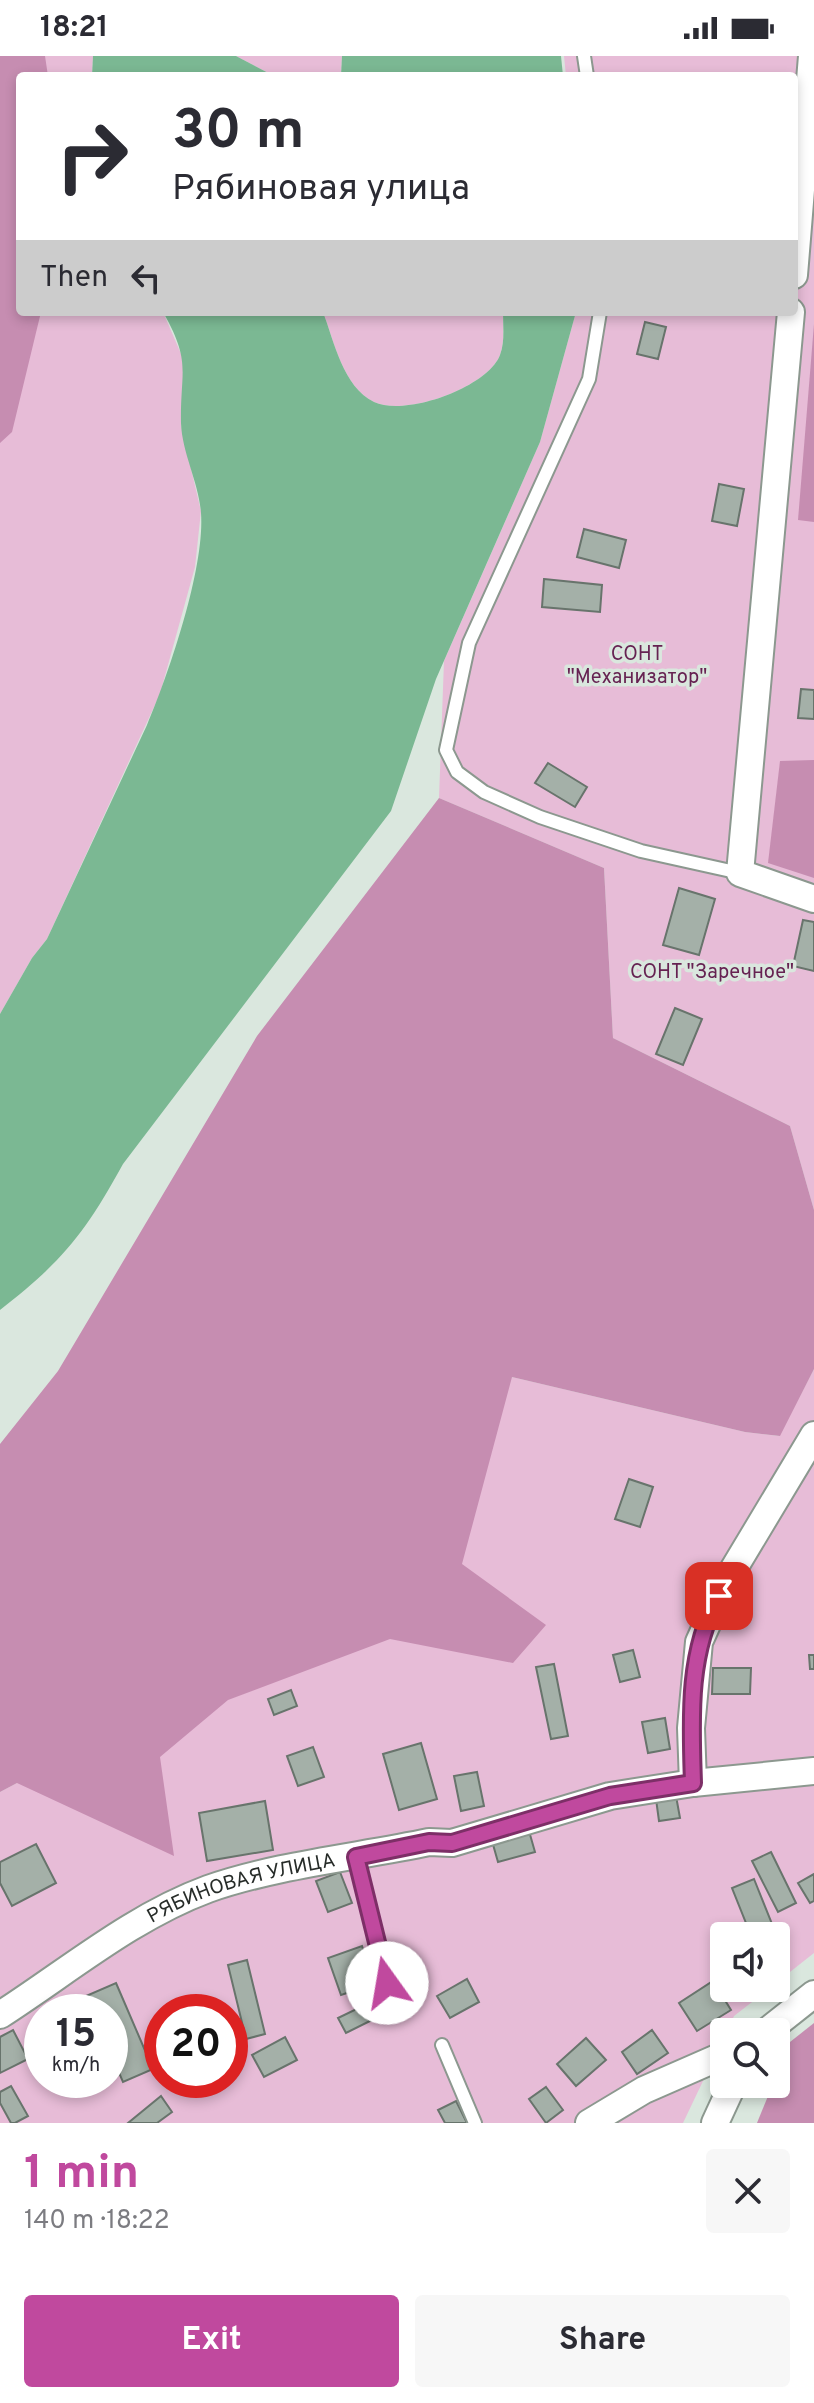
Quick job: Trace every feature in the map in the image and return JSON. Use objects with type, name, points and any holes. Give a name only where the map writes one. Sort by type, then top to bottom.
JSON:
[{"type":"street","points":[[798,226],[812,56]]},
{"type":"street","points":[[791,316],[740,873],[814,899]]},
{"type":"street","points":[[693,1783],[691,1728],[699,1642],[721,1591],[814,1435]]},
{"type":"street","name":"РЯБИНОВАЯ УЛИЦА","points":[[0,2015],[57,1978],[82,1957],[209,1889],[429,1842],[452,1843],[610,1796],[693,1783],[814,1771]]},
{"type":"street","points":[[784,2018],[814,1994]]},
{"type":"street","points":[[589,2123],[644,2090],[710,2061]]},
{"type":"street","points":[[715,2123],[727,2098]]},
{"type":"lane","points":[[599,316],[589,379],[469,643],[446,750],[457,772],[484,792],[540,817],[641,851],[740,873]]},
{"type":"lane","points":[[356,1857],[387,1983]]},
{"type":"lane","points":[[442,2045],[475,2123]]},
{"type":"green space","points":[[0,56],[93,56],[92,72],[16,72],[16,316],[165,316],[185,363],[181,426],[201,511],[195,567],[160,694],[47,939],[32,958],[0,1014]]},
{"type":"green space","points":[[236,56],[342,56],[341,72],[266,72]]},
{"type":"green space","name":"СОНТ \"Механизатор\"","points":[[564,56],[814,56],[814,1210],[790,1126],[613,1038],[604,868],[439,798],[444,661],[540,442],[575,316],[798,316],[798,72],[566,72]]},
{"type":"green space","points":[[324,316],[503,316],[502,350],[492,367],[463,388],[425,402],[388,406],[374,402],[354,386],[341,362]]},
{"type":"green space","points":[[814,1369],[814,1953],[790,1972],[790,1922],[710,1922],[710,2002],[752,2002],[733,2018],[710,2018],[710,2066],[683,2123],[0,2123],[0,1792],[17,1783],[512,1377],[745,1432],[779,1436]]},
{"type":"shaded area","points":[[0,56],[45,56],[47,72],[16,72],[16,316],[40,316],[12,432],[0,443]]},
{"type":"shaded area","points":[[93,56],[236,56],[266,72],[92,72]]},
{"type":"shaded area","points":[[342,56],[561,56],[563,72],[341,72]]},
{"type":"shaded area","points":[[165,316],[324,316],[341,362],[354,386],[374,402],[388,406],[425,402],[480,378],[500,355],[503,316],[575,316],[540,442],[436,679],[391,811],[123,1164],[84,1228],[57,1260],[0,1310],[0,1014],[32,958],[47,939],[147,725],[175,650],[197,562],[201,513],[182,434],[181,356]]},
{"type":"shaded area","points":[[814,324],[814,522],[798,520]]},
{"type":"shaded area","points":[[814,760],[814,878],[768,863],[780,761]]},
{"type":"shaded area","points":[[439,798],[604,868],[613,1038],[790,1126],[814,1210],[814,1369],[780,1436],[745,1432],[512,1377],[462,1564],[546,1625],[513,1663],[390,1639],[228,1700],[160,1757],[174,1856],[17,1783],[0,1792],[0,1444],[58,1371],[257,1036]]},
{"type":"shaded area","points":[[814,2023],[814,2123],[757,2123],[767,2098],[790,2098],[790,2042]]},
{"type":"building","points":[[645,322],[666,327],[658,359],[637,354]]},
{"type":"building","points":[[719,484],[744,489],[737,526],[712,521]]},
{"type":"building","points":[[584,529],[626,540],[619,568],[577,557]]},
{"type":"building","points":[[544,579],[602,585],[600,612],[542,607]]},
{"type":"building","points":[[801,689],[814,690],[814,719],[798,718]]},
{"type":"building","points":[[548,763],[587,787],[575,807],[535,783]]},
{"type":"building","points":[[679,888],[715,899],[699,955],[663,945]]},
{"type":"building","points":[[803,920],[814,922],[814,971],[793,966]]},
{"type":"building","points":[[675,1008],[702,1019],[683,1065],[656,1054]]},
{"type":"building","points":[[629,1479],[653,1487],[640,1527],[615,1519]]},
{"type":"building","points":[[633,1650],[640,1677],[620,1682],[613,1655]]},
{"type":"building","points":[[809,1655],[814,1655],[814,1669],[810,1669]]},
{"type":"building","points":[[554,1664],[568,1736],[551,1739],[536,1667]]},
{"type":"building","points":[[713,1668],[751,1668],[750,1694],[712,1694]]},
{"type":"building","points":[[291,1690],[297,1706],[274,1715],[268,1699]]},
{"type":"building","points":[[665,1718],[670,1749],[648,1753],[642,1722]]},
{"type":"building","points":[[421,1743],[437,1799],[399,1810],[383,1754]]},
{"type":"building","points":[[313,1747],[324,1777],[298,1786],[287,1756]]},
{"type":"building","points":[[477,1772],[484,1806],[461,1811],[454,1776]]},
{"type":"building","points":[[676,1796],[680,1818],[659,1821],[656,1799]]},
{"type":"building","points":[[265,1801],[273,1850],[207,1861],[199,1813]]},
{"type":"building","points":[[529,1831],[535,1852],[498,1862],[492,1841]]},
{"type":"building","points":[[36,1844],[56,1883],[12,1906],[0,1883],[0,1862]]},
{"type":"building","points":[[771,1852],[796,1903],[778,1912],[752,1861]]},
{"type":"building","points":[[340,1872],[352,1903],[328,1912],[316,1881]]},
{"type":"building","points":[[814,1874],[814,1901],[810,1903],[798,1883]]},
{"type":"building","points":[[754,1879],[771,1922],[746,1922],[732,1888]]},
{"type":"building","points":[[362,1946],[374,1984],[341,1995],[328,1958]]},
{"type":"building","points":[[247,1960],[265,2034],[248,2038],[248,1994],[235,1994],[228,1965]]},
{"type":"building","points":[[467,1979],[479,2002],[450,2018],[437,1996]]},
{"type":"building","points":[[116,1983],[121,1994],[91,1994]]},
{"type":"building","points":[[710,1983],[710,2002],[726,2002],[731,2010],[718,2018],[710,2018],[710,2023],[697,2031],[679,2003]]},
{"type":"building","points":[[373,2001],[380,2016],[346,2033],[338,2018]]},
{"type":"building","points":[[128,2011],[144,2048],[144,2073],[128,2080]]},
{"type":"building","points":[[13,2030],[24,2051],[24,2061],[0,2073],[0,2037]]},
{"type":"building","points":[[652,2030],[668,2053],[637,2074],[622,2052]]},
{"type":"building","points":[[285,2037],[297,2060],[264,2077],[252,2055]]},
{"type":"building","points":[[586,2038],[606,2060],[576,2086],[557,2064]]},
{"type":"building","points":[[11,2086],[28,2116],[15,2123],[11,2123],[0,2103],[0,2092]]},
{"type":"building","points":[[546,2087],[563,2110],[546,2123],[529,2099]]},
{"type":"building","points":[[159,2098],[162,2098],[172,2112],[157,2123],[128,2123]]},
{"type":"building","points":[[456,2101],[467,2123],[445,2123],[438,2110]]},
{"type":"route","points":[[387,1983],[356,1857],[429,1842],[452,1843],[610,1796],[693,1783],[691,1728],[695,1669],[699,1642],[719,1596]]},
{"type":"park label","name":"СОНТ \"Заречное\"","points":[[712,971]]}]
